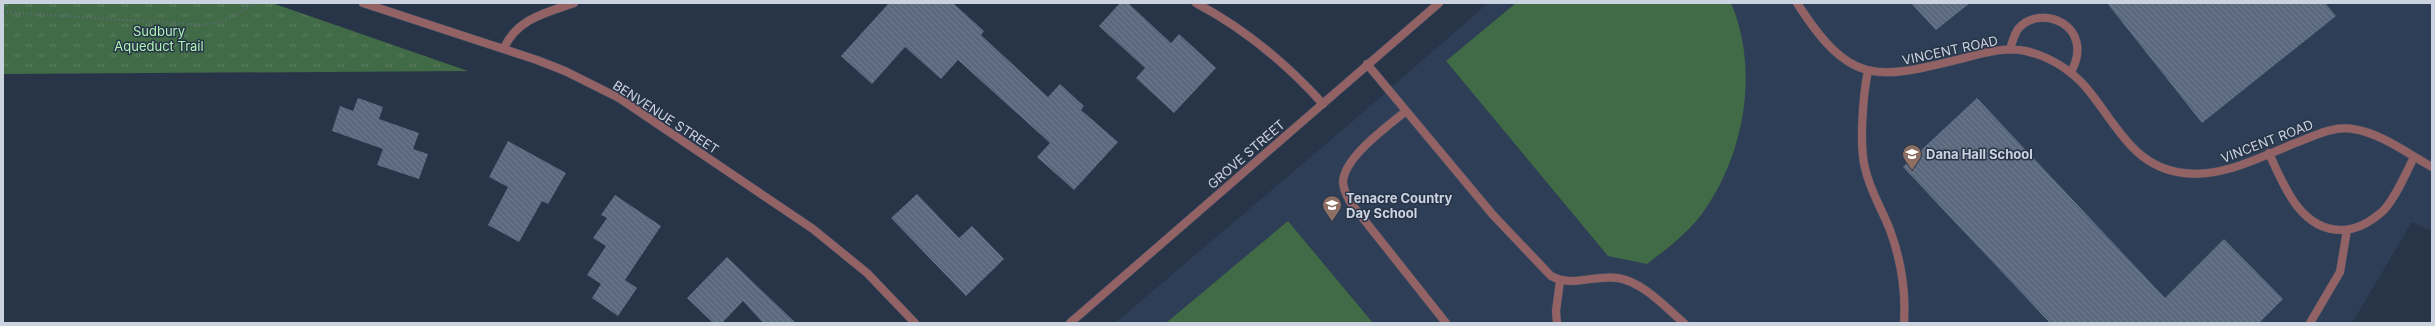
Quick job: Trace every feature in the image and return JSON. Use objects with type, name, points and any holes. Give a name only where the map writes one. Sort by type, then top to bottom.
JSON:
[{"type":"street","name":"BENVENUE STREET","points":[[363,3],[504,48],[565,71],[625,103],[831,242],[867,273],[915,323]]},
{"type":"street","points":[[504,48],[515,29],[525,21],[574,3]]},
{"type":"street","points":[[1196,3],[1275,56],[1291,69],[1323,104]]},
{"type":"street","name":"GROVE STREET","points":[[1070,323],[1439,3]]},
{"type":"street","name":"VINCENT ROAD","points":[[1797,3],[1828,44],[1852,64],[1868,71],[1898,73],[1996,50],[2010,49],[2039,55],[2071,72],[2083,84],[2125,140],[2151,162],[2166,169],[2182,173],[2215,172],[2326,131],[2353,129],[2382,139],[2432,167]]},
{"type":"street","points":[[2010,49],[2018,29],[2026,22],[2045,18],[2056,20],[2074,33],[2078,42],[2078,52],[2071,72]]},
{"type":"street","points":[[1368,64],[1493,215],[1543,268],[1560,281],[1570,282],[1608,278],[1626,280],[1645,290],[1684,323]]},
{"type":"street","points":[[1868,71],[1864,98],[1864,166],[1869,184],[1896,250],[1904,295],[1904,323]]},
{"type":"street","points":[[1406,110],[1353,159],[1343,182],[1345,192],[1350,202],[1446,323]]},
{"type":"street","points":[[2270,152],[2289,195],[2310,219],[2333,230],[2347,230],[2362,226],[2384,209],[2393,198],[2414,157]]},
{"type":"street","points":[[2310,323],[2340,272],[2347,230]]},
{"type":"street","points":[[1557,323],[1556,311],[1560,281]]},
{"type":"path","points":[[3,12],[206,25],[224,20],[256,3]]},
{"type":"path","points":[[2122,323],[2156,289]]},
{"type":"shaded area","name":"Dana Hall School","points":[[1488,3],[2432,3],[2432,231],[2412,222],[2352,323],[1115,323],[1353,121]]},
{"type":"green space","name":"Sudbury Aqueduct Trail","points":[[3,3],[272,3],[468,71],[3,74]]},
{"type":"green space","points":[[1516,3],[1731,3],[1740,28],[1746,81],[1744,108],[1730,161],[1719,185],[1700,216],[1679,239],[1647,264],[1608,256],[1446,61]]},
{"type":"green space","points":[[1288,221],[1373,323],[1166,323]]},
{"type":"building","points":[[889,3],[953,3],[984,31],[981,35],[1048,97],[1060,84],[1084,106],[1081,110],[1118,142],[1074,190],[1037,157],[1050,143],[958,60],[941,79],[905,47],[872,84],[841,56]]},
{"type":"building","points":[[1120,3],[1128,3],[1171,43],[1179,34],[1216,68],[1174,113],[1136,78],[1145,68],[1099,26]]},
{"type":"building","points":[[1911,3],[1970,3],[1936,30]]},
{"type":"building","points":[[2107,3],[2325,3],[2336,16],[2202,123]]},
{"type":"building","points":[[358,98],[383,107],[379,119],[419,133],[413,149],[428,154],[419,179],[377,165],[383,149],[332,131],[340,106],[353,111]]},
{"type":"building","points":[[1977,98],[2165,298],[2224,239],[2283,299],[2259,323],[2050,323],[1903,167]]},
{"type":"building","points":[[508,141],[566,173],[548,204],[542,201],[519,242],[488,225],[508,187],[489,177]]},
{"type":"building","points":[[917,194],[959,238],[972,226],[1004,259],[966,296],[891,218]]},
{"type":"building","points":[[615,195],[661,226],[625,280],[637,288],[618,316],[592,298],[601,284],[587,275],[606,246],[593,238],[607,218],[601,215]]},
{"type":"building","points":[[727,257],[796,323],[763,323],[743,301],[722,323],[713,323],[687,298]]},
{"type":"place","name":"Dana Hall School","points":[[1912,171]]},
{"type":"place","name":"Tenacre Country Day School","points":[[1332,222]]}]
